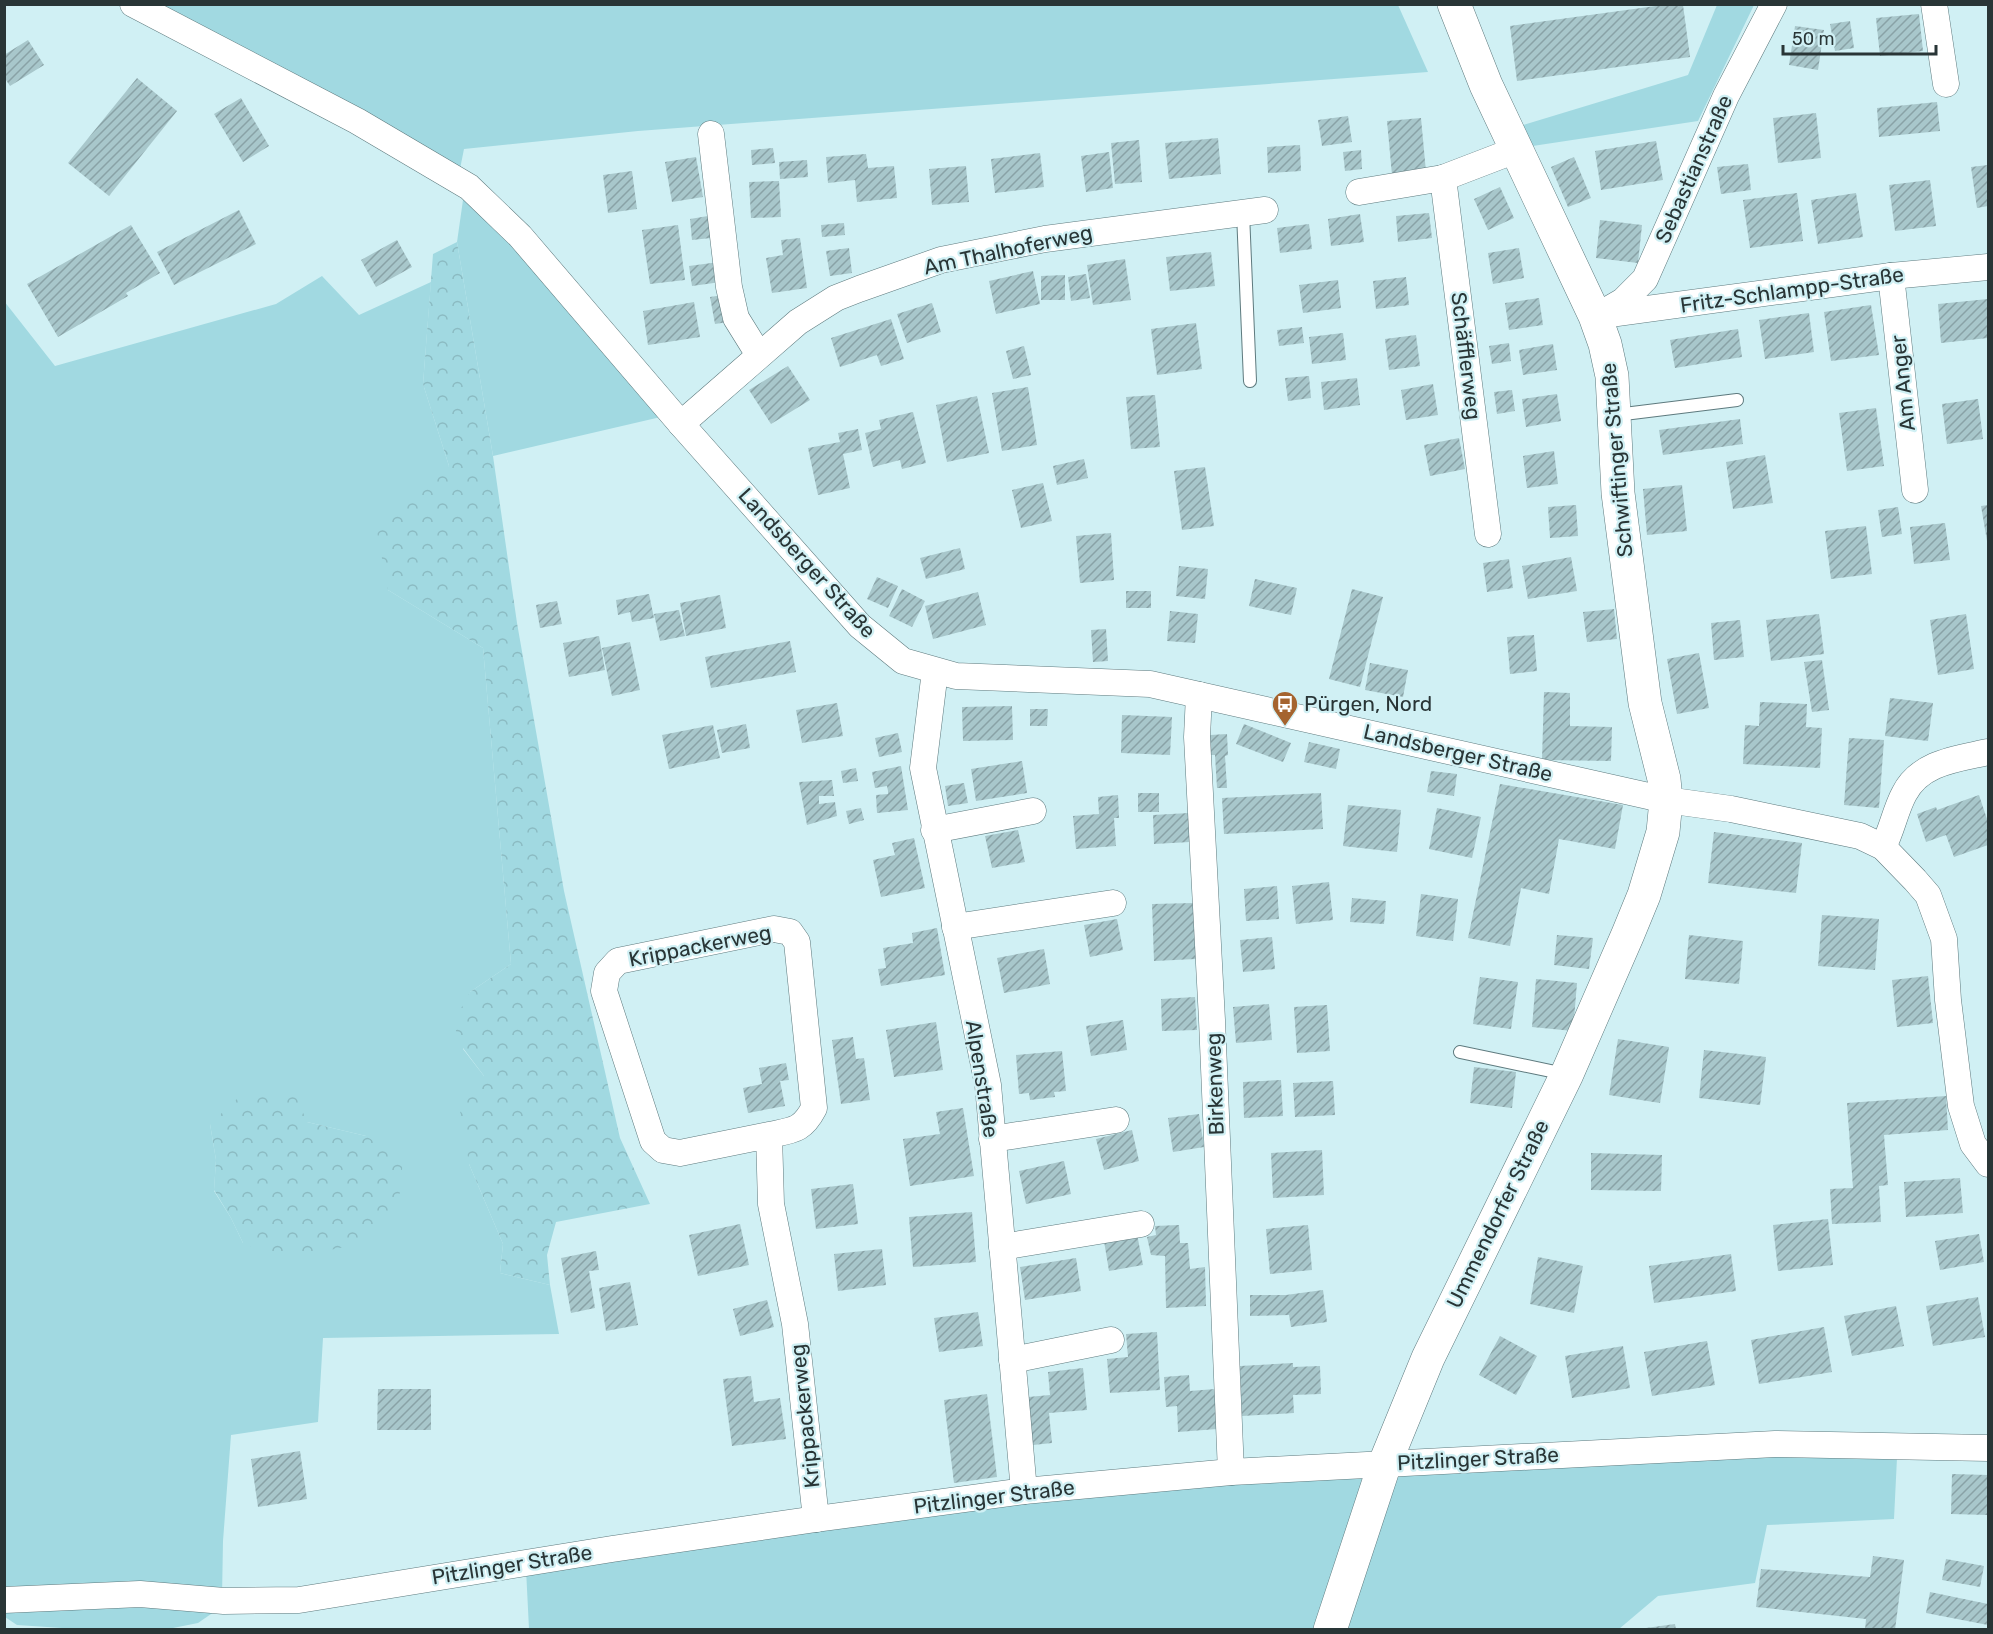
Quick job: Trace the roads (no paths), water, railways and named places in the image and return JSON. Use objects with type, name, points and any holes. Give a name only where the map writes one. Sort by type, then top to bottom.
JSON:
[{"type":"street","name":"Landsberger Straße","points":[[133,4],[357,121],[469,187],[520,236],[681,424],[860,626],[903,661],[956,676],[1150,684],[1666,800],[1731,809],[1860,836],[1883,847],[1928,895],[1939,921],[1944,939],[1948,1000],[1961,1106],[1973,1144],[1989,1164]]},
{"type":"street","name":"Schwiftinger Straße","points":[[1454,4],[1486,85],[1595,316],[1605,344],[1612,376],[1618,493],[1645,703],[1664,779],[1666,800]]},
{"type":"street","name":"Sebastianstraße","points":[[1595,316],[1623,301],[1645,279],[1726,96],[1774,4]]},
{"type":"street","points":[[1934,4],[1946,84]]},
{"type":"street","points":[[711,134],[729,287],[736,318],[759,355]]},
{"type":"street","points":[[1359,192],[1443,178],[1516,150]]},
{"type":"street","name":"Schäfflerweg","points":[[1443,178],[1488,534]]},
{"type":"street","name":"Am Thalhoferweg","points":[[681,424],[798,322],[836,298],[941,260],[1051,238],[1254,212]]},
{"type":"street","name":"Fritz-Schlampp-Straße","points":[[1595,316],[1891,276],[1989,267]]},
{"type":"street","name":"Am Anger","points":[[1891,276],[1915,490]]},
{"type":"street","name":"Alpenstraße","points":[[935,670],[923,768],[988,1085],[1024,1491]]},
{"type":"street","name":"Birkenweg","points":[[1199,695],[1197,737],[1212,1010],[1231,1472]]},
{"type":"street","points":[[1883,847],[1904,795],[1913,780],[1932,766],[1989,752]]},
{"type":"street","name":"Ummendorfer Straße","points":[[1330,1629],[1385,1463],[1428,1358],[1567,1074],[1644,895],[1663,832],[1666,800]]},
{"type":"street","points":[[934,830],[1033,811]]},
{"type":"street","points":[[955,927],[1113,903]]},
{"type":"street","name":"Krippackerweg","points":[[774,929],[790,932],[798,942],[814,1108],[807,1121],[796,1129],[770,1135],[680,1153],[663,1150],[653,1141],[604,992],[607,973],[618,961],[774,929]]},
{"type":"street","points":[[992,1139],[1116,1120]]},
{"type":"street","name":"Krippackerweg","points":[[770,1135],[771,1204],[795,1323],[816,1519]]},
{"type":"street","points":[[1002,1247],[1141,1224]]},
{"type":"street","points":[[1012,1360],[1111,1340]]},
{"type":"street","name":"Pitzlinger Straße","points":[[4,1600],[140,1594],[224,1601],[299,1600],[600,1551],[816,1519],[1024,1491],[1231,1472],[1775,1444],[1989,1448]]},
{"type":"lane","name":"Am Thalhoferweg","points":[[1250,381],[1254,212]]},
{"type":"lane","points":[[1615,416],[1737,400]]},
{"type":"lane","points":[[1460,1052],[1567,1074]]},
{"type":"place","name":"Pürgen, Nord","points":[[1285,727]]}]
